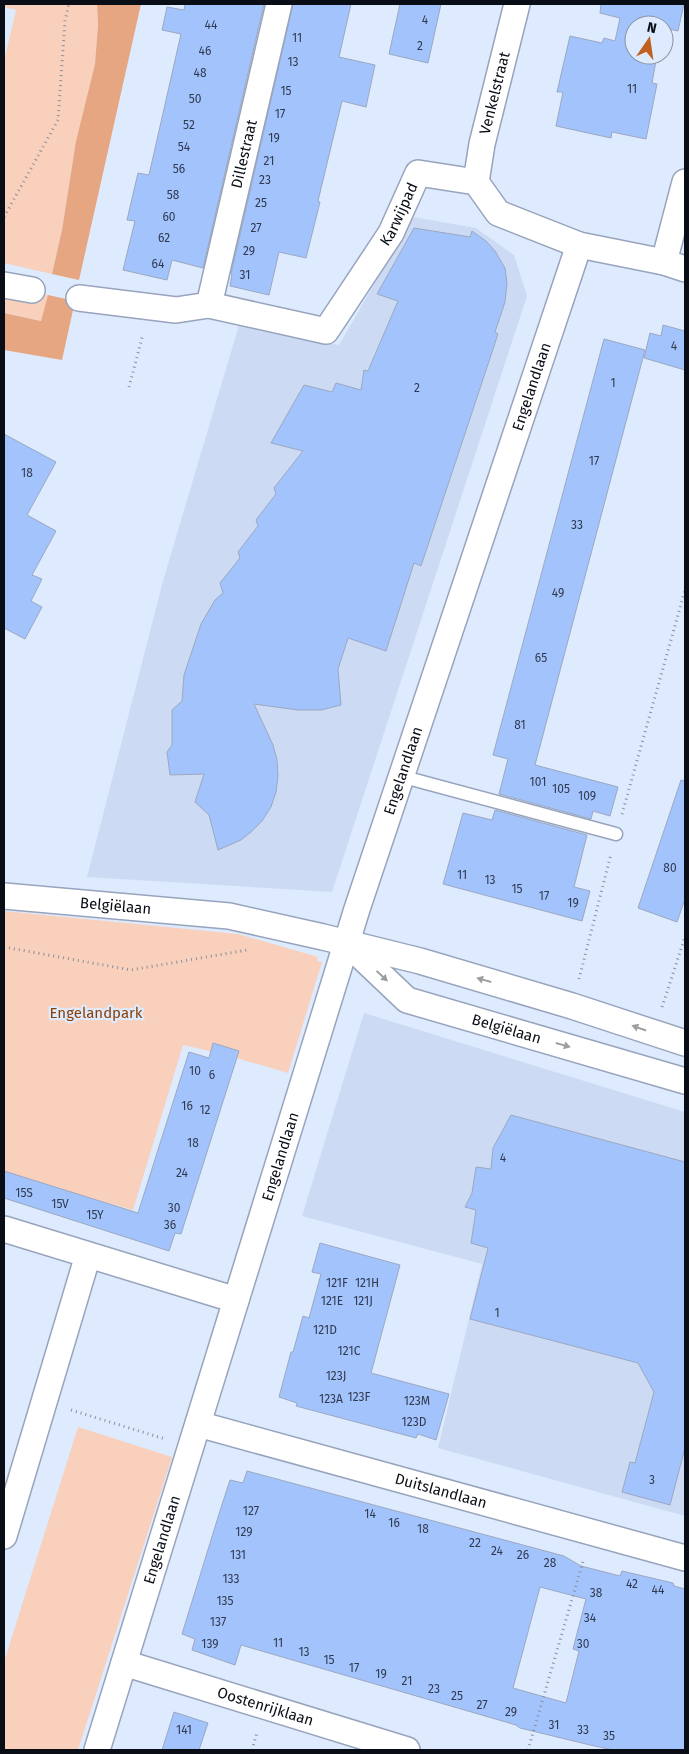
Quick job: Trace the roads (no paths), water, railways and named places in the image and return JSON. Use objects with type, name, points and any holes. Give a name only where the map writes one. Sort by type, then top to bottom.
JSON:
[{"type":"street","name":"Dillestraat","points":[[209,305],[279,4]]},
{"type":"street","name":"Venkelstraat","points":[[476,182],[482,144],[517,4]]},
{"type":"street","name":"Karwijpad","points":[[209,305],[326,331],[390,233],[418,173],[476,182]]},
{"type":"street","points":[[476,182],[498,213],[579,245],[675,265],[685,182]]},
{"type":"street","name":"Engelandlaan","points":[[97,1750],[346,943],[400,776],[579,245]]},
{"type":"street","points":[[4,285],[32,290]]},
{"type":"street","points":[[79,298],[176,310],[209,305]]},
{"type":"street","name":"Belgiëlaan","points":[[4,896],[229,916],[420,961],[572,1006],[685,1043]]},
{"type":"street","name":"Belgiëlaan","points":[[346,943],[407,1000],[685,1081]]},
{"type":"street","points":[[4,1229],[236,1300]]},
{"type":"street","points":[[4,1536],[88,1255]]},
{"type":"street","name":"Duitslandlaan","points":[[194,1436],[592,1533],[685,1558]]},
{"type":"street","name":"Oostenrijklaan","points":[[124,1663],[402,1750]]},
{"type":"lane","points":[[400,776],[616,834]]},
{"type":"park label","name":"Engelandpark","points":[[96,1013]]}]
